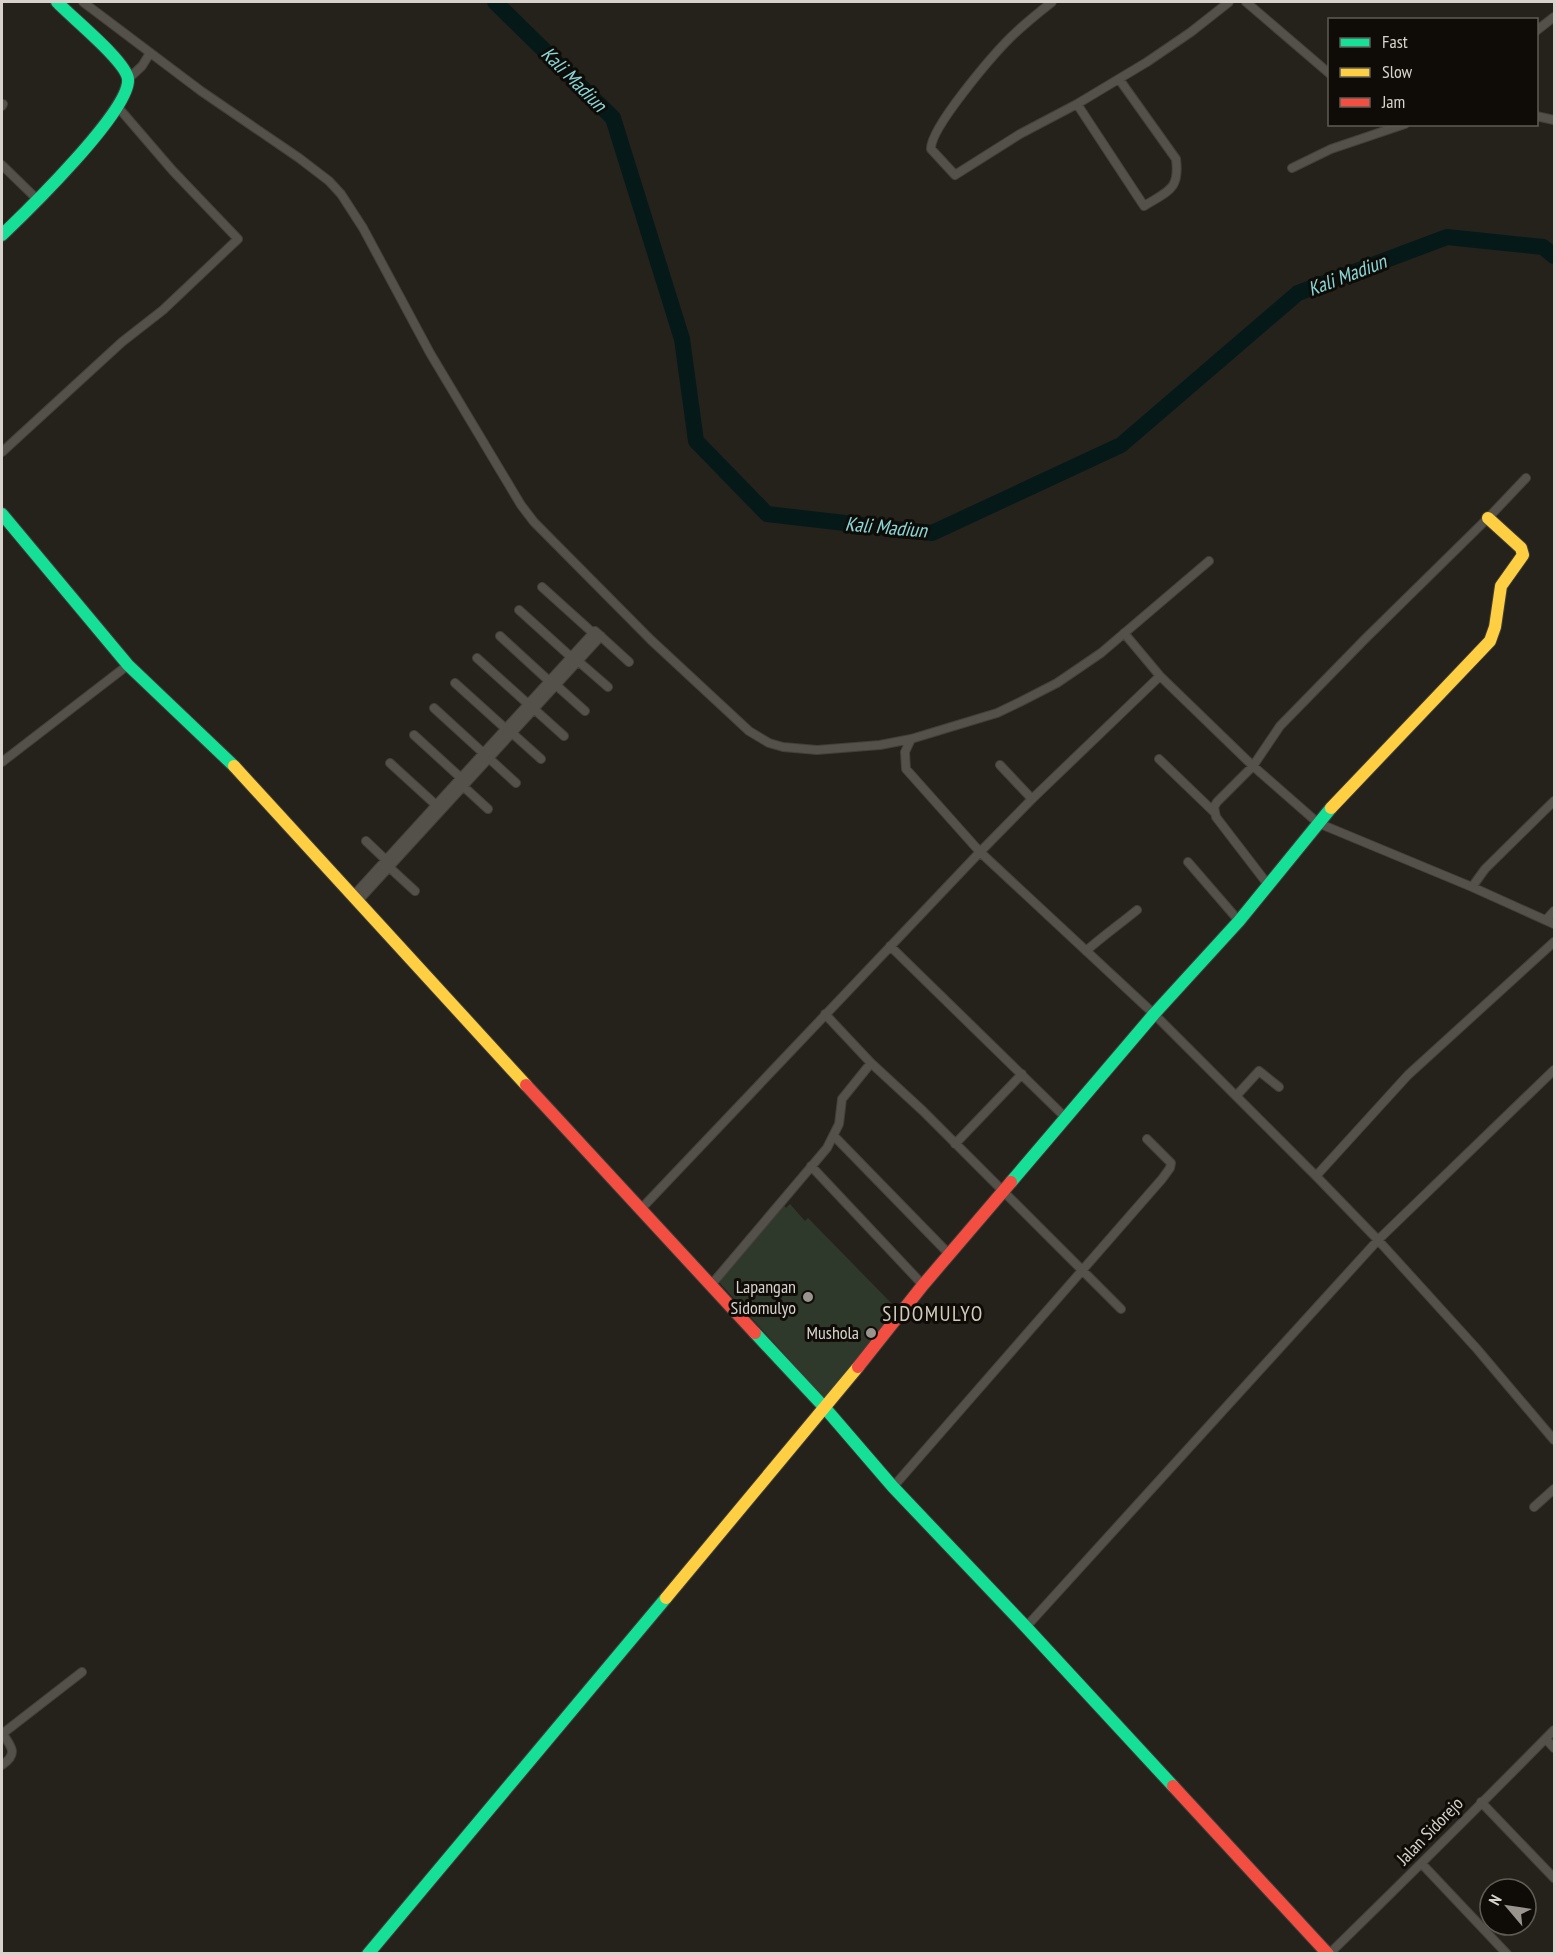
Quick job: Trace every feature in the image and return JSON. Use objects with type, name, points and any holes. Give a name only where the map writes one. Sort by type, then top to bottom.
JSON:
[{"type":"main road","points":[[2,235],[75,163],[125,93],[128,79],[125,70],[104,46],[81,27],[57,2]]},
{"type":"main road","points":[[2,514],[128,665],[228,760],[640,1210],[825,1408],[894,1486],[1328,1953]]},
{"type":"main road","points":[[368,1953],[825,1408],[923,1285],[1154,1014],[1239,921],[1318,823],[1490,641],[1495,631],[1498,594],[1502,583],[1523,555],[1521,548],[1488,518]]},
{"type":"street","points":[[83,2],[201,91],[329,181],[341,194],[363,228],[430,352],[521,506],[548,538],[651,640],[749,731],[769,743],[783,747],[817,750],[880,745],[911,739],[997,713],[1073,672],[1101,653],[1209,561]]},
{"type":"street","points":[[1052,2],[1017,30],[941,124],[931,142],[931,149],[955,175],[1020,134],[1077,104],[1169,48],[1229,2]]},
{"type":"street","points":[[1246,2],[1328,73]]},
{"type":"street","points":[[1538,29],[1554,17]]},
{"type":"street","points":[[128,79],[142,66],[150,53]]},
{"type":"street","points":[[1077,104],[1144,206],[1173,188],[1178,174],[1176,159],[1119,79]]},
{"type":"street","points":[[2,452],[122,342],[163,310],[238,239],[173,171],[117,106]]},
{"type":"street","points":[[1538,116],[1554,120]]},
{"type":"street","points":[[1374,126],[1379,132]]},
{"type":"street","points":[[1292,168],[1331,149],[1398,126]]},
{"type":"street","points":[[2,165],[39,201]]},
{"type":"street","points":[[1214,812],[1217,802],[1253,766],[1280,726],[1526,478]]},
{"type":"street","points":[[542,587],[628,662]]},
{"type":"street","points":[[519,610],[608,687]]},
{"type":"street","points":[[1124,633],[1160,676],[1253,766],[1318,823],[1550,922],[1554,911]]},
{"type":"street","points":[[356,898],[597,635]]},
{"type":"street","points":[[500,636],[585,711]]},
{"type":"street","points":[[477,658],[564,736]]},
{"type":"street","points":[[2,762],[128,665]]},
{"type":"street","points":[[640,1210],[980,852],[1160,676]]},
{"type":"street","points":[[455,683],[541,759]]},
{"type":"street","points":[[434,708],[516,783]]},
{"type":"street","points":[[414,735],[488,808]]},
{"type":"street","points":[[911,739],[905,752],[906,768],[980,852],[1154,1014],[1316,1176],[1477,1349],[1554,1440]]},
{"type":"street","points":[[1160,759],[1214,812],[1269,886]]},
{"type":"street","points":[[390,763],[436,805]]},
{"type":"street","points":[[1000,765],[1032,799]]},
{"type":"street","points":[[388,864],[436,805],[462,782]]},
{"type":"street","points":[[1472,887],[1485,869],[1554,801]]},
{"type":"street","points":[[366,842],[415,891]]},
{"type":"street","points":[[1188,862],[1239,921]]},
{"type":"street","points":[[1086,951],[1109,930],[1137,910]]},
{"type":"street","points":[[1316,1176],[1408,1075],[1554,942]]},
{"type":"street","points":[[890,946],[1066,1118]]},
{"type":"street","points":[[825,1014],[871,1063],[1004,1191],[1121,1309]]},
{"type":"street","points":[[711,1285],[827,1148],[839,1124],[842,1099],[871,1063]]},
{"type":"street","points":[[1026,1627],[1378,1240],[1554,1070]]},
{"type":"street","points":[[1236,1096],[1259,1071],[1279,1087]]},
{"type":"street","points":[[955,1144],[1022,1074]]},
{"type":"street","points":[[834,1136],[950,1255]]},
{"type":"street","points":[[894,1486],[1162,1179],[1172,1165],[1171,1161],[1147,1140]]},
{"type":"street","points":[[811,1166],[923,1285]]},
{"type":"street","points":[[1534,1507],[1554,1489]]},
{"type":"street","points":[[2,1765],[12,1756],[12,1751],[2,1734],[82,1672]]},
{"type":"street","name":"Jalan Sidorejo","points":[[1328,1953],[1422,1864],[1554,1730]]},
{"type":"street","points":[[1546,1739],[1554,1748]]},
{"type":"street","points":[[1481,1802],[1554,1878]]},
{"type":"street","points":[[1422,1864],[1507,1953]]},
{"type":"green space","name":"Lapangan Sidomulyo","points":[[782,1203],[786,1208],[790,1204],[805,1221],[808,1218],[900,1312],[827,1401],[718,1281]]},
{"type":"waterway","name":"Kali Madiun","points":[[495,2],[613,118],[682,339],[696,441],[767,514],[932,533],[1121,445],[1298,293],[1447,237],[1543,247],[1554,256]]},
{"type":"traffic: fast","points":[[2,235],[53,184],[96,136],[124,94],[128,79],[125,71],[109,51],[57,2]]},
{"type":"traffic: fast","points":[[2,514],[128,665],[234,766]]},
{"type":"traffic: fast","points":[[1011,1182],[1154,1014],[1239,921],[1331,808]]},
{"type":"traffic: fast","points":[[755,1333],[825,1408],[893,1487],[1173,1786]]},
{"type":"traffic: fast","points":[[368,1954],[666,1598]]},
{"type":"traffic: slow","points":[[1331,808],[1490,641],[1495,627],[1501,586],[1523,555],[1521,548],[1488,518]]},
{"type":"traffic: slow","points":[[234,766],[526,1085]]},
{"type":"traffic: slow","points":[[666,1598],[858,1367]]},
{"type":"traffic: jam","points":[[526,1085],[755,1333]]},
{"type":"traffic: jam","points":[[858,1367],[923,1285],[1011,1182]]},
{"type":"traffic: jam","points":[[1173,1786],[1328,1954]]},
{"type":"place","name":"Lapangan Sidomulyo","points":[[808,1297]]},
{"type":"place","name":"Mushola","points":[[871,1333]]},
{"type":"district","name":"SIDOMULYO","points":[[933,1314]]}]
